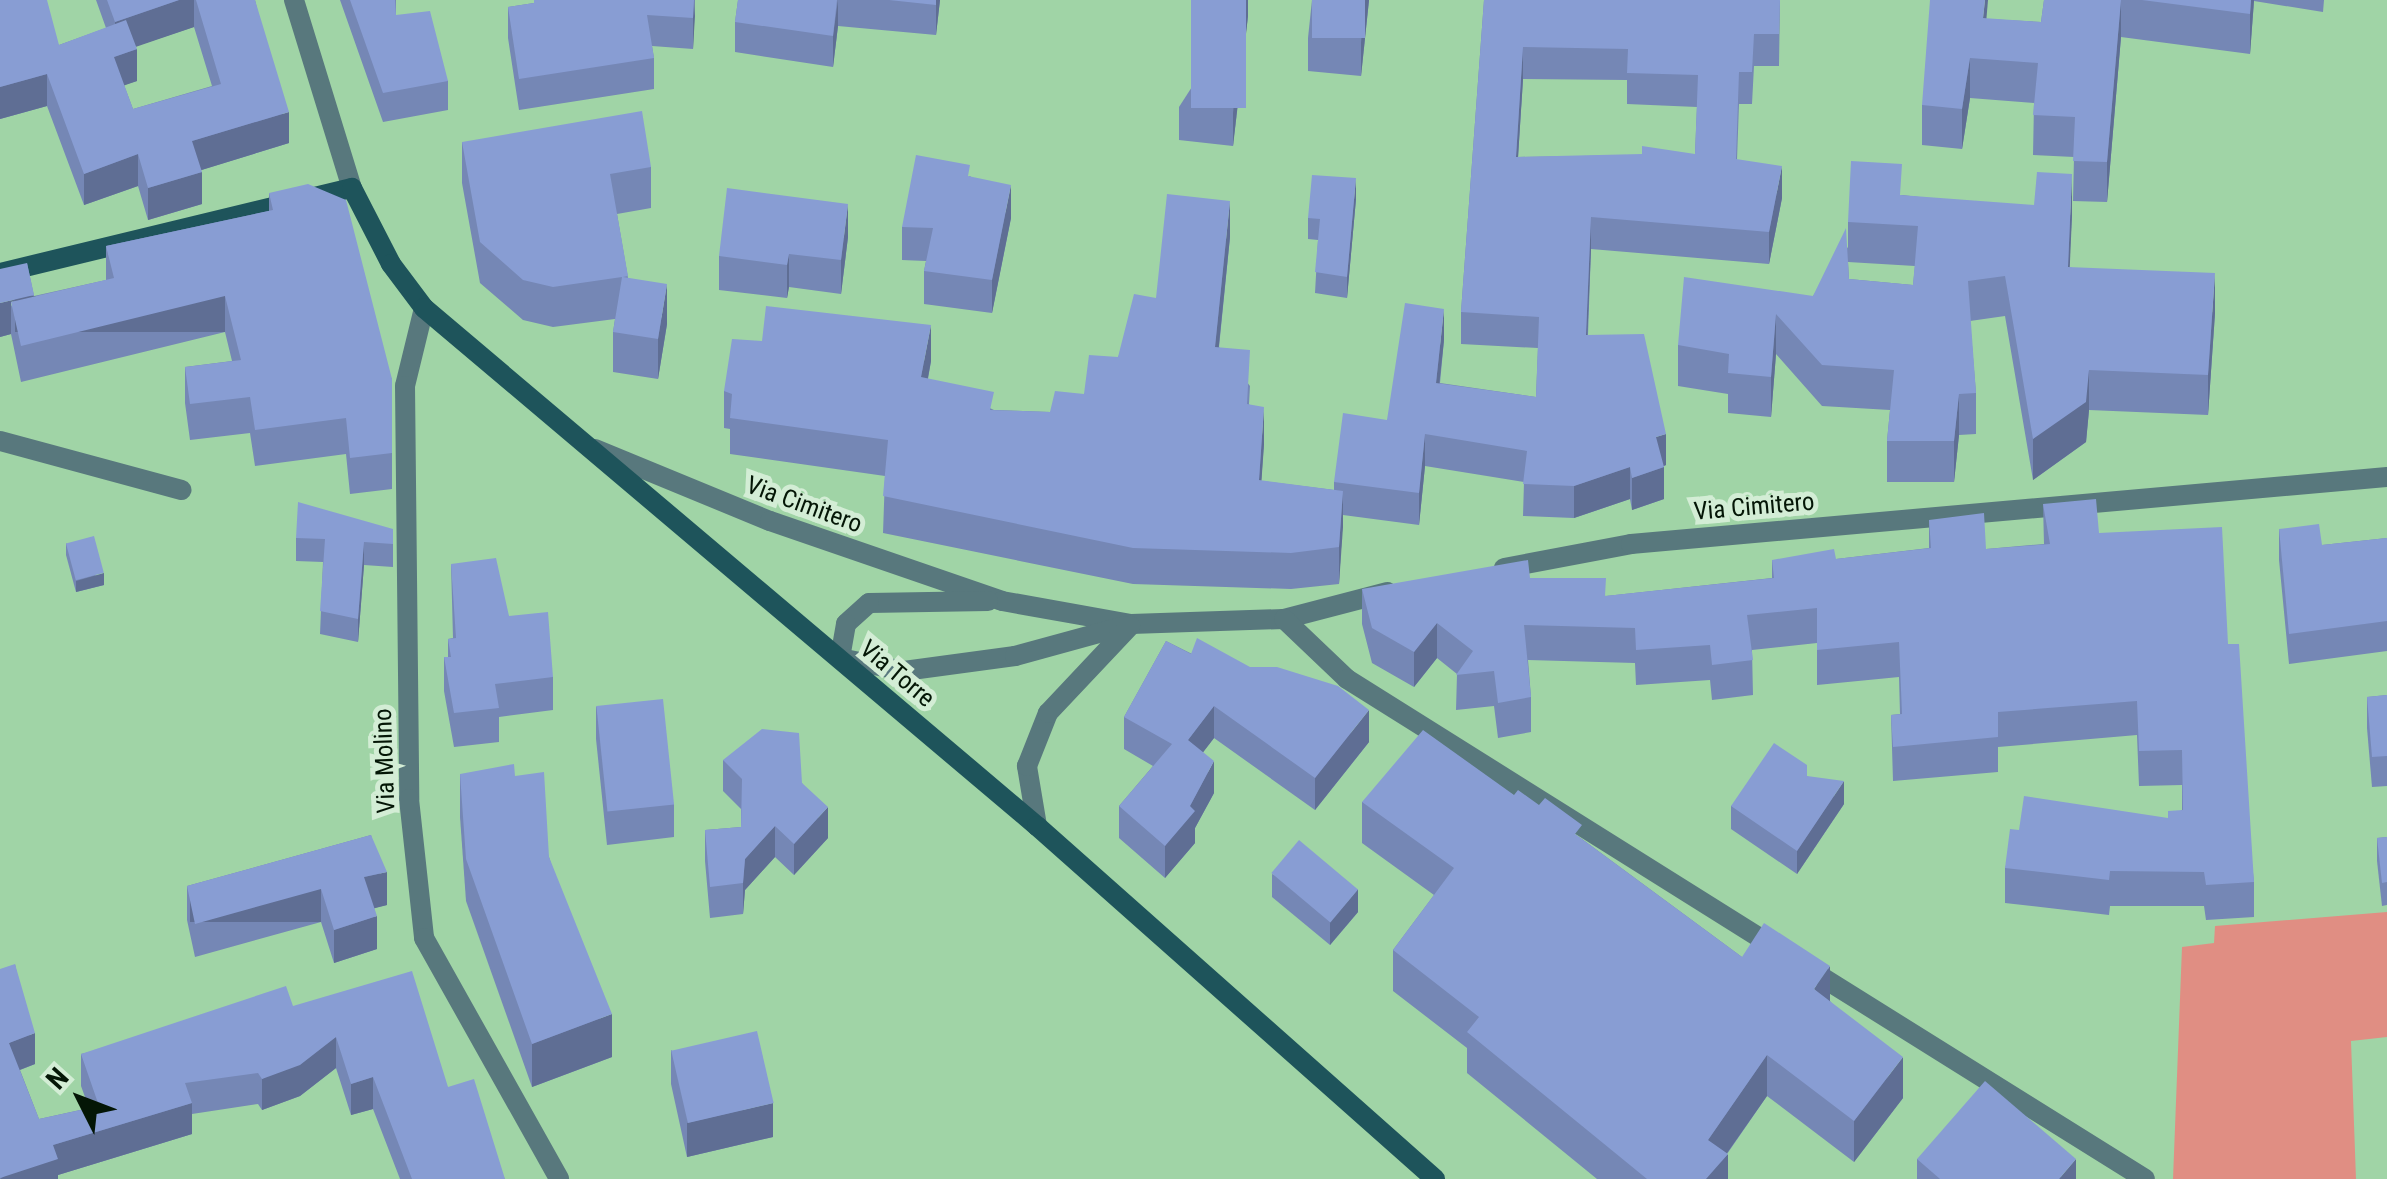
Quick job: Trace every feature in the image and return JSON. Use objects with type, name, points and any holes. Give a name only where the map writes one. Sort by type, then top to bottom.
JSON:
[{"type":"main road","points":[[0,273],[352,188]]},
{"type":"main road","name":"Via Torre","points":[[352,188],[390,264],[424,308],[1037,826],[1435,1179]]},
{"type":"street","points":[[294,0],[352,188]]},
{"type":"street","name":"Via Molino","points":[[424,308],[405,405],[409,799],[424,938],[559,1179]]},
{"type":"street","points":[[0,441],[182,490]]},
{"type":"street","name":"Via Cimitero","points":[[593,448],[770,521],[1002,601],[1132,624],[1284,619],[1418,584]]},
{"type":"street","name":"Via Cimitero","points":[[1476,573],[1631,544],[2387,477]]},
{"type":"street","name":"Via Cimitero","points":[[1002,601],[869,603],[846,624],[840,658],[904,671],[1015,656],[1132,624]]},
{"type":"street","points":[[1284,619],[1347,679],[2145,1179]]},
{"type":"street","points":[[1037,826],[1027,766],[1048,713],[1132,624]]},
{"type":"shaded area","points":[[2387,912],[2387,1037],[2351,1041],[2356,1179],[2173,1179],[2182,947],[2214,943],[2215,926]]},
{"type":"building","points":[[0,0],[47,0],[59,45],[126,20],[137,49],[114,57],[133,109],[221,84],[196,0],[255,0],[289,112],[192,141],[202,172],[148,188],[138,154],[84,174],[47,74],[0,87]]},
{"type":"building","points":[[107,0],[179,0],[115,22]]},
{"type":"building","points":[[350,0],[395,0],[396,15],[430,11],[448,81],[383,93]]},
{"type":"building","points":[[534,0],[694,0],[693,18],[647,15],[654,58],[519,79],[508,7]]},
{"type":"building","points":[[738,0],[837,0],[833,36],[735,22]]},
{"type":"building","points":[[889,0],[936,0],[936,5]]},
{"type":"building","points":[[1191,0],[1246,0],[1246,108],[1191,108]]},
{"type":"building","points":[[1312,0],[1365,0],[1365,38],[1312,38]]},
{"type":"building","points":[[1484,0],[1780,0],[1779,34],[1754,34],[1752,72],[1739,72],[1736,159],[1782,166],[1769,232],[1591,217],[1586,335],[1644,334],[1666,434],[1656,437],[1664,467],[1632,478],[1630,467],[1574,486],[1523,484],[1527,451],[1425,434],[1419,493],[1334,482],[1343,413],[1387,420],[1405,303],[1444,309],[1436,383],[1536,397],[1539,317],[1461,312]],"holes":[[[1523,47],[1628,49],[1627,73],[1698,75],[1695,154],[1642,146],[1642,154],[1516,157]]]},
{"type":"building","points":[[1930,0],[1985,0],[1983,18],[2041,22],[2044,0],[2121,0],[2107,162],[2073,161],[2075,117],[2033,115],[2038,63],[1970,58],[1962,109],[1922,105]]},
{"type":"building","points":[[2142,0],[2251,0],[2250,14]]},
{"type":"building","points":[[642,111],[651,167],[610,174],[628,276],[623,277],[667,284],[658,339],[613,332],[622,277],[553,287],[523,280],[480,242],[462,142]]},
{"type":"building","points":[[916,155],[970,165],[968,176],[1011,185],[992,280],[924,271],[933,228],[902,227]]},
{"type":"building","points":[[1851,161],[1902,164],[1900,195],[2034,205],[2037,172],[2072,174],[2068,267],[2215,273],[2208,375],[2089,370],[2086,402],[2033,439],[2005,276],[1968,281],[1976,393],[1959,394],[1954,441],[1887,441],[1894,370],[1822,365],[1776,314],[1771,377],[1728,373],[1729,354],[1678,345],[1684,277],[1813,296],[1846,228],[1849,279],[1913,285],[1918,226],[1848,222]]},
{"type":"building","points":[[1312,175],[1356,178],[1347,277],[1315,272],[1320,219],[1308,218]]},
{"type":"building","points":[[308,184],[346,200],[392,379],[392,453],[350,458],[346,418],[255,430],[250,397],[190,404],[185,367],[241,360],[225,296],[21,346],[11,302],[114,278],[106,246],[273,210],[269,193]]},
{"type":"building","points":[[727,188],[848,204],[841,260],[789,254],[787,265],[719,256]]},
{"type":"building","points":[[1167,194],[1230,201],[1215,347],[1250,350],[1247,404],[1264,407],[1259,480],[1343,491],[1339,547],[1291,553],[1133,548],[883,496],[888,440],[730,418],[732,394],[724,391],[732,339],[762,341],[766,306],[931,325],[921,377],[994,392],[990,410],[1050,412],[1055,391],[1084,394],[1089,355],[1118,357],[1134,294],[1156,298]]},
{"type":"building","points":[[27,263],[34,295],[0,303],[0,269]]},
{"type":"building","points":[[2096,499],[2099,533],[2222,527],[2228,644],[2239,644],[2254,882],[2206,885],[2204,872],[2110,871],[2109,880],[2005,868],[2010,829],[2019,830],[2024,796],[2168,818],[2168,811],[2183,810],[2182,750],[2139,751],[2137,701],[1998,712],[1998,737],[1893,747],[1891,715],[1902,714],[1899,642],[1817,650],[1817,608],[1747,615],[1753,660],[1712,665],[1710,645],[1636,650],[1635,628],[1524,625],[1531,697],[1498,703],[1494,671],[1456,675],[1473,651],[1437,623],[1414,652],[1372,628],[1362,589],[1528,560],[1530,578],[1606,578],[1605,596],[1774,578],[1772,560],[1834,549],[1836,559],[1931,548],[1929,520],[1984,513],[1986,549],[2050,544],[2043,504]]},
{"type":"building","points":[[298,502],[393,529],[393,544],[364,542],[358,619],[320,611],[325,539],[296,538]]},
{"type":"building","points":[[2319,524],[2322,545],[2387,538],[2387,621],[2289,634],[2279,529]]},
{"type":"building","points":[[94,536],[104,573],[76,580],[66,544]]},
{"type":"building","points":[[496,558],[509,616],[548,612],[553,677],[495,684],[499,708],[454,713],[444,657],[451,657],[448,639],[456,638],[451,564]]},
{"type":"building","points":[[1197,638],[1250,667],[1277,667],[1338,686],[1369,710],[1315,778],[1214,706],[1188,740],[1214,761],[1190,806],[1195,811],[1165,846],[1119,806],[1172,744],[1124,717],[1166,641],[1191,654]]},
{"type":"building","points":[[2387,695],[2387,756],[2372,757],[2367,697]]},
{"type":"building","points":[[663,699],[674,804],[607,811],[596,706]]},
{"type":"building","points":[[762,729],[799,733],[802,783],[828,807],[794,844],[775,826],[745,859],[743,883],[710,887],[705,830],[741,827],[742,779],[723,760]]},
{"type":"building","points":[[1423,730],[1514,795],[1518,790],[1539,805],[1545,798],[1582,825],[1575,834],[1742,957],[1764,923],[1830,966],[1814,989],[1903,1057],[1854,1121],[1767,1055],[1708,1140],[1728,1154],[1706,1179],[1647,1179],[1467,1032],[1479,1017],[1393,950],[1454,868],[1362,802]]},
{"type":"building","points":[[1774,743],[1807,765],[1807,776],[1844,781],[1797,851],[1731,806]]},
{"type":"building","points":[[514,764],[515,776],[544,772],[549,857],[612,1014],[532,1044],[466,859],[460,774]]},
{"type":"building","points":[[371,835],[387,872],[364,877],[377,916],[334,930],[321,889],[195,924],[187,886]]},
{"type":"building","points":[[2387,837],[2387,882],[2382,883],[2377,838]]},
{"type":"building","points":[[1299,840],[1358,889],[1330,922],[1271,873]]},
{"type":"building","points":[[15,964],[35,1033],[9,1043],[39,1119],[99,1106],[81,1054],[286,986],[293,1006],[412,971],[448,1087],[474,1079],[505,1179],[412,1179],[373,1077],[351,1084],[336,1037],[300,1065],[262,1079],[258,1073],[185,1083],[192,1103],[53,1145],[58,1159],[0,1178],[0,969]]},
{"type":"building","points":[[757,1031],[774,1103],[688,1123],[671,1051]]},
{"type":"building","points":[[1985,1081],[2076,1159],[2059,1179],[1940,1179],[1917,1159]]}]
